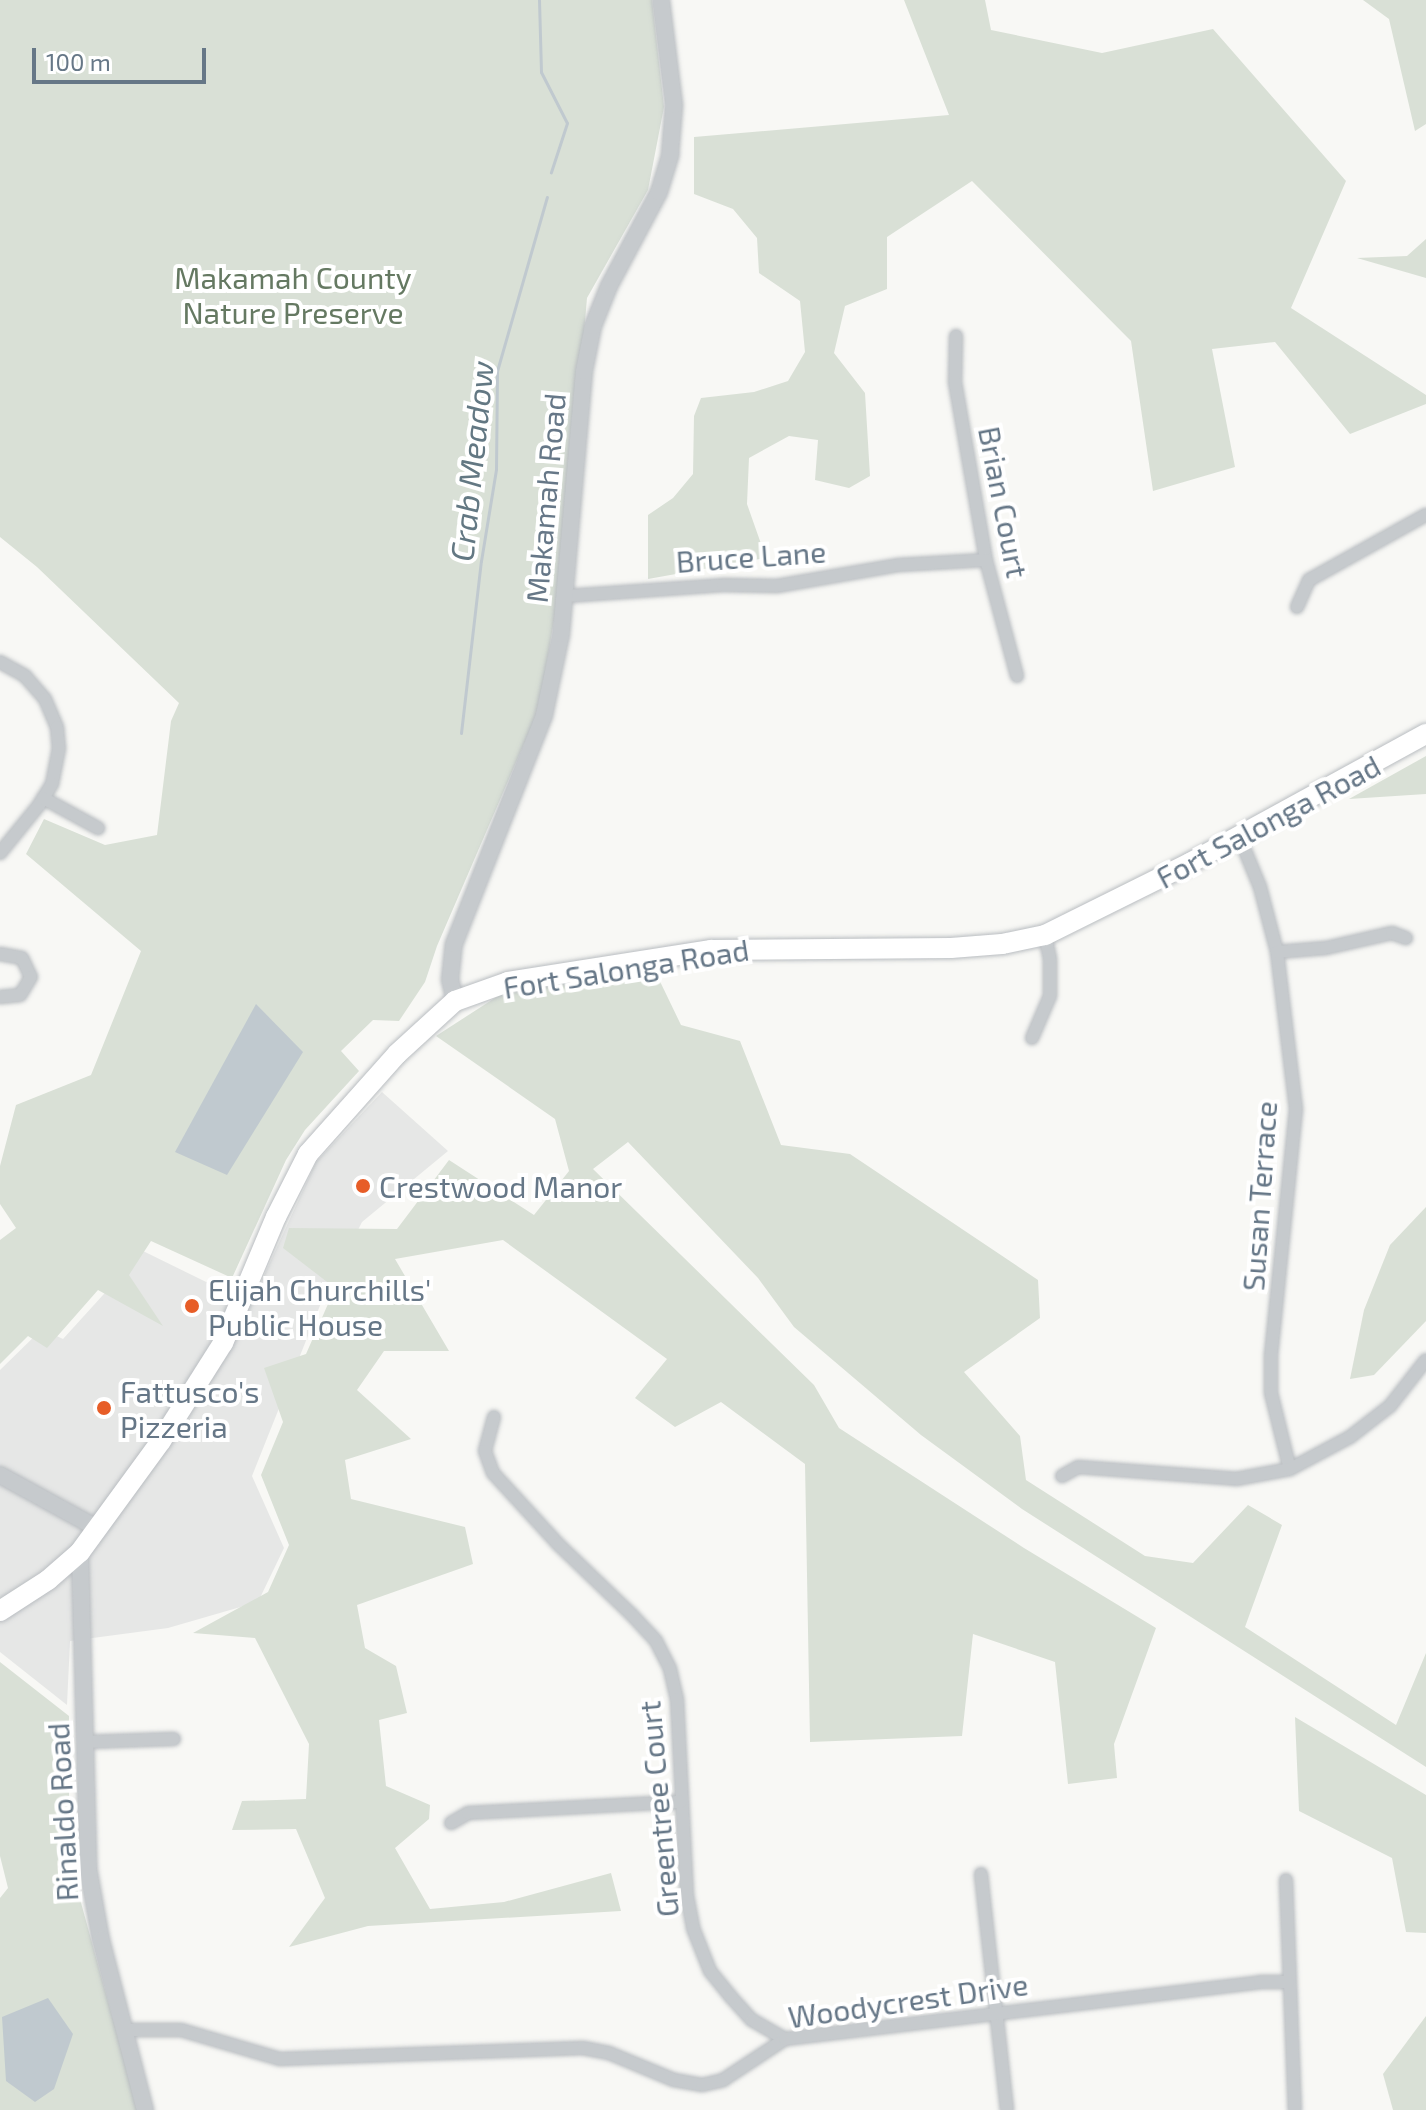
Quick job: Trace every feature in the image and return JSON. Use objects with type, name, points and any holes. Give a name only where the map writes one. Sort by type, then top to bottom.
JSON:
[{"type":"main road","name":"Fort Salonga Road","points":[[0,1611],[48,1580],[80,1552],[95,1527],[161,1441],[223,1343],[276,1217],[308,1154],[392,1059],[455,1001],[508,982],[711,950],[951,948],[1002,944],[1045,935],[1239,836],[1426,734]]},
{"type":"street","name":"Makamah Road","points":[[455,1001],[450,980],[454,944],[544,715],[567,596],[584,371],[593,326],[609,286],[659,192],[670,155],[674,105],[661,0]]},
{"type":"street","name":"Brian Court","points":[[956,336],[955,382],[986,560],[1017,676]]},
{"type":"street","points":[[1297,607],[1309,580],[1426,515]]},
{"type":"street","name":"Bruce Lane","points":[[567,596],[723,585],[777,586],[899,565],[986,560]]},
{"type":"street","points":[[0,662],[36,686],[57,727],[58,765],[43,798],[0,853]]},
{"type":"street","points":[[43,798],[98,828]]},
{"type":"street","name":"Susan Terrace","points":[[1239,836],[1260,887],[1277,952],[1296,1135],[1271,1354],[1271,1393],[1290,1469]]},
{"type":"street","points":[[1277,952],[1326,948],[1392,933],[1406,938]]},
{"type":"street","points":[[1032,1038],[1050,996],[1050,959],[1045,935]]},
{"type":"street","points":[[0,997],[20,995],[31,977],[22,958],[3,951]]},
{"type":"street","points":[[1062,1476],[1078,1467],[1236,1479],[1290,1469],[1350,1437],[1390,1406],[1426,1360]]},
{"type":"street","name":"Greentree Court","points":[[494,1417],[485,1451],[493,1473],[558,1544],[656,1641],[670,1669],[677,1699],[687,1896],[693,1928],[710,1971],[752,2020],[785,2039]]},
{"type":"street","points":[[0,1475],[95,1527]]},
{"type":"street","name":"Rinaldo Road","points":[[80,1552],[88,1868],[145,2110]]},
{"type":"street","points":[[84,1742],[174,1739]]},
{"type":"street","points":[[451,1823],[468,1813],[681,1802]]},
{"type":"street","points":[[981,1874],[1007,2110]]},
{"type":"street","points":[[1286,1880],[1295,2110]]},
{"type":"street","name":"Woodycrest Drive","points":[[125,2030],[181,2030],[280,2059],[583,2048],[609,2053],[674,2080],[702,2085],[723,2080],[785,2039],[1260,1982],[1288,1982]]},
{"type":"shaded area","points":[[256,1004],[303,1052],[227,1175],[175,1152]]},
{"type":"shaded area","points":[[382,1092],[448,1151],[362,1222],[321,1303],[252,1476],[284,1548],[258,1602],[168,1628],[70,1641],[67,1705],[0,1652],[0,1370],[42,1329],[63,1339],[143,1251],[251,1304],[316,1162]]},
{"type":"shaded area","points":[[48,1998],[73,2034],[54,2089],[35,2102],[6,2081],[2,2017]]},
{"type":"green space","name":"Makamah County Nature Preserve","points":[[0,0],[652,0],[664,107],[648,190],[587,298],[564,561],[539,709],[437,946],[425,982],[399,1021],[373,1020],[341,1051],[359,1071],[305,1130],[286,1160],[232,1278],[151,1241],[129,1275],[163,1326],[98,1290],[47,1348],[28,1336],[0,1364],[0,1240],[16,1228],[0,1204],[0,1166],[16,1105],[91,1075],[141,951],[26,854],[44,819],[105,845],[157,835],[171,721],[179,703],[37,567],[0,537]]},
{"type":"green space","points":[[904,0],[985,0],[991,30],[1102,53],[1213,29],[1346,181],[1291,308],[1426,395],[1426,404],[1350,434],[1275,342],[1212,349],[1235,467],[1153,491],[1131,341],[972,181],[887,237],[887,289],[845,306],[834,353],[865,393],[870,476],[849,488],[815,480],[818,440],[789,436],[749,458],[747,504],[766,558],[648,579],[648,515],[673,498],[693,474],[694,416],[701,398],[754,392],[788,381],[805,352],[800,301],[759,273],[757,238],[733,209],[694,194],[694,137],[949,115]]},
{"type":"green space","points":[[1363,0],[1426,0],[1426,124],[1415,131],[1389,19]]},
{"type":"green space","points":[[1426,239],[1426,278],[1357,258],[1407,256]]},
{"type":"green space","points":[[1426,756],[1426,794],[1349,799]]},
{"type":"green space","points":[[654,969],[681,1025],[740,1041],[781,1145],[850,1154],[1038,1280],[1040,1318],[964,1372],[1020,1436],[1026,1480],[1145,1556],[1193,1563],[1248,1505],[1282,1525],[1245,1627],[1396,1725],[1426,1653],[1426,1767],[1022,1509],[921,1435],[794,1327],[758,1278],[628,1142],[593,1169],[814,1385],[839,1428],[1024,1548],[1156,1628],[1114,1744],[1117,1778],[1068,1784],[1055,1662],[973,1634],[962,1736],[810,1742],[805,1464],[721,1402],[675,1427],[635,1398],[667,1359],[503,1240],[395,1259],[449,1351],[384,1351],[357,1390],[411,1439],[345,1460],[351,1499],[465,1527],[473,1564],[357,1605],[365,1648],[396,1666],[407,1713],[379,1720],[386,1786],[430,1805],[429,1819],[395,1848],[430,1909],[504,1902],[611,1873],[621,1911],[368,1926],[289,1947],[325,1898],[296,1829],[232,1830],[242,1801],[306,1799],[309,1744],[255,1638],[193,1633],[268,1592],[289,1545],[261,1475],[283,1422],[264,1368],[306,1354],[335,1288],[283,1248],[289,1228],[397,1229],[449,1160],[534,1215],[569,1171],[555,1119],[436,1036],[501,994]]},
{"type":"green space","points":[[1426,1207],[1426,1321],[1374,1375],[1350,1379],[1364,1310],[1390,1245]]},
{"type":"green space","points":[[0,1662],[69,1716],[69,1859],[138,2110],[0,2110],[0,1898],[8,1888],[0,1856]]},
{"type":"green space","points":[[1295,1717],[1426,1795],[1426,1933],[1406,1932],[1392,1858],[1299,1811]]},
{"type":"green space","points":[[1426,2016],[1426,2110],[1393,2110],[1383,2074]]},
{"type":"waterway","name":"Crab Meadow","points":[[539,0],[541,72],[567,123],[551,172]]},
{"type":"waterway","name":"Crab Meadow","points":[[461,733],[481,561],[496,469],[497,371],[547,197]]},
{"type":"place","name":"Crestwood Manor","points":[[363,1186]]},
{"type":"place","name":"Elijah Churchills' Public House","points":[[192,1306]]},
{"type":"place","name":"Fattusco's Pizzeria","points":[[104,1408]]}]
